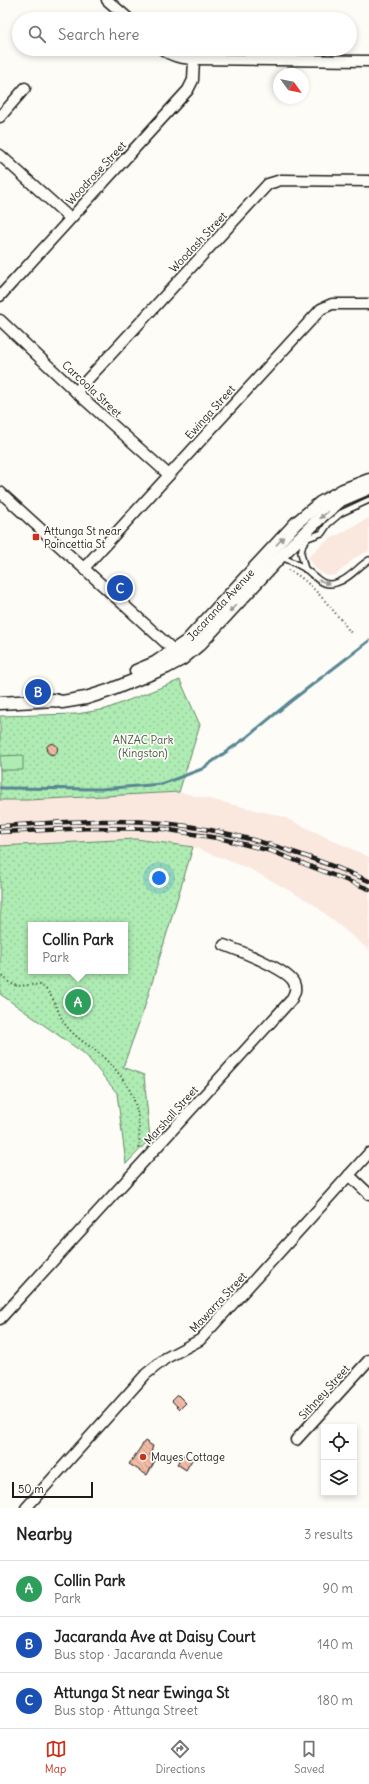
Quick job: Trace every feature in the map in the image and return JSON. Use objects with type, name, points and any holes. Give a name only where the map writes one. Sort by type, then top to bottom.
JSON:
[{"type":"street","points":[[107,0],[121,12]]},
{"type":"street","points":[[174,56],[178,58],[194,59],[369,61]]},
{"type":"street","name":"Woodrose Street","points":[[0,296],[188,90],[193,80],[194,59]]},
{"type":"street","points":[[0,116],[26,88]]},
{"type":"street","points":[[0,154],[70,218]]},
{"type":"street","name":"Woodash Street","points":[[76,392],[268,184],[281,180],[369,181]]},
{"type":"street","name":"Ewinga Street","points":[[84,568],[321,309],[332,304],[369,304]]},
{"type":"street","name":"Carcoola Street","points":[[0,320],[76,392],[169,475]]},
{"type":"street","name":"Jacaranda Avenue","points":[[0,703],[54,700],[62,702],[80,699],[108,691],[166,667],[179,655],[198,630],[296,523],[320,503],[343,490],[369,480]]},
{"type":"street","name":"Jacaranda Avenue","points":[[179,655],[200,644],[280,557],[305,536],[324,514],[341,500],[369,488]]},
{"type":"street","points":[[0,492],[179,655]]},
{"type":"street","name":"Marshall Street","points":[[0,1319],[146,1161],[291,1000],[296,991],[294,981],[287,975],[248,954],[224,945]]},
{"type":"street","name":"Mawarra Street","points":[[26,1508],[146,1374],[166,1358],[200,1340],[369,1153]]},
{"type":"street","points":[[349,1175],[369,1194]]},
{"type":"street","name":"Sithney Street","points":[[296,1440],[369,1360]]},
{"type":"lane","points":[[305,569],[301,553],[305,536],[322,533],[328,524],[341,513],[369,500]]},
{"type":"lane","points":[[234,590],[250,582],[266,563],[274,558],[280,557],[305,569],[312,576],[322,582],[332,584],[343,580],[369,560]]},
{"type":"path","points":[[288,570],[296,574],[324,599],[351,632]]},
{"type":"path","points":[[0,973],[6,980],[16,986],[41,985],[50,991],[62,1019],[69,1029],[104,1057],[120,1075],[135,1099],[139,1117],[139,1155],[146,1161]]},
{"type":"shaded area","points":[[369,518],[369,551],[356,557],[336,575],[327,576],[317,570],[308,557],[323,543]]},
{"type":"shaded area","points":[[179,792],[281,816],[369,857],[369,950],[312,903],[250,869],[193,847],[136,839],[0,846],[0,800],[29,800]]},
{"type":"green space","name":"ANZAC Park (Kingston)","points":[[180,680],[200,725],[179,792],[29,800],[0,800],[0,716],[77,714],[106,709]]},
{"type":"green space","points":[[23,755],[23,770],[0,770],[0,756]]},
{"type":"green space","points":[[136,839],[193,847],[144,1009],[123,1067],[144,1075],[150,1139],[126,1164],[117,1093],[85,1054],[0,994],[0,846]]},
{"type":"building","points":[[52,743],[56,745],[58,749],[56,753],[52,755],[48,753],[46,749],[48,745]]},
{"type":"building","points":[[178,1395],[186,1403],[180,1409],[172,1401]]},
{"type":"building","name":"Mayes Cottage","points":[[145,1441],[153,1446],[150,1455],[156,1459],[147,1475],[129,1464]]},
{"type":"building","points":[[183,1455],[192,1460],[186,1470],[177,1464]]},
{"type":"waterway","points":[[0,788],[101,789],[162,784],[202,769],[247,737],[369,641]]},
{"type":"railway","points":[[0,826],[122,821],[190,826],[268,844],[319,861],[369,881]]},
{"type":"railway","points":[[0,832],[92,828],[164,829],[223,839],[271,851],[369,889]]},
{"type":"place","name":"Attunga St near Poincettia St","points":[[36,537]]},
{"type":"place","name":"Attunga St near Ewinga St","points":[[120,588]]},
{"type":"place","name":"Jacaranda Ave at Daisy Court","points":[[38,692]]},
{"type":"place","name":"Collin Park","points":[[78,1002]]},
{"type":"place","name":"Mayes Cottage","points":[[143,1457]]}]
